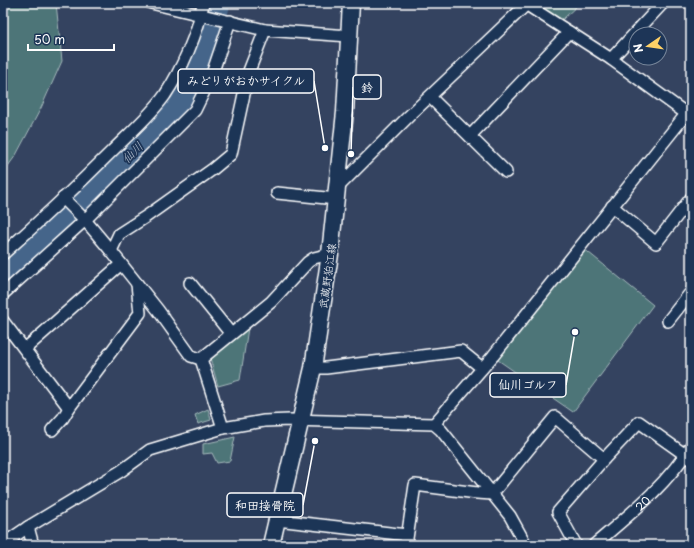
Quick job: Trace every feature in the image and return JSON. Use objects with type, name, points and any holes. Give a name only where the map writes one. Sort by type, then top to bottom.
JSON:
[{"type":"main road","name":"武蔵野狛江線","points":[[271,545],[302,420],[313,368],[330,254],[345,112],[351,3]]},
{"type":"street","points":[[151,3],[204,11],[230,21],[265,30],[349,36]]},
{"type":"street","points":[[611,59],[663,3]]},
{"type":"street","points":[[277,193],[337,194],[430,96],[526,4],[611,59],[689,115],[612,206],[482,368],[434,424]]},
{"type":"street","points":[[3,254],[66,200],[164,97],[175,79],[204,11]]},
{"type":"street","points":[[3,294],[195,110],[211,77],[230,21]]},
{"type":"street","points":[[111,251],[119,234],[213,169],[231,154],[249,71],[265,30]]},
{"type":"street","points":[[470,136],[569,32]]},
{"type":"street","points":[[430,96],[506,172]]},
{"type":"street","points":[[612,206],[656,242],[691,198]]},
{"type":"street","points":[[66,200],[111,251],[158,310],[191,356],[201,359]]},
{"type":"street","points":[[201,359],[271,302],[308,262],[314,258],[330,254]]},
{"type":"street","points":[[25,349],[121,264]]},
{"type":"street","points":[[52,430],[63,418],[140,313],[136,283]]},
{"type":"street","points":[[190,283],[231,334]]},
{"type":"street","points":[[668,321],[691,292]]},
{"type":"street","points":[[3,321],[69,408]]},
{"type":"street","points":[[313,368],[461,351],[482,368]]},
{"type":"street","points":[[201,359],[223,428]]},
{"type":"street","points":[[492,494],[555,417],[604,459]]},
{"type":"street","points":[[3,544],[28,527],[121,471],[150,450],[223,428],[264,421],[302,420],[434,424],[441,430],[510,516],[526,545]]},
{"type":"street","points":[[576,545],[558,512],[638,422],[689,453]]},
{"type":"street","name":"20","points":[[594,545],[653,493],[689,453]]},
{"type":"street","points":[[277,520],[406,540],[415,485],[478,494],[492,494]]},
{"type":"street","points":[[28,527],[33,545]]},
{"type":"green space","points":[[3,3],[56,3],[62,61],[41,108],[16,155],[3,173]]},
{"type":"green space","points":[[534,3],[580,3],[563,19],[558,19]]},
{"type":"green space","points":[[583,248],[653,305],[573,412],[495,358]]},
{"type":"green space","points":[[248,328],[240,380],[218,386],[210,358]]},
{"type":"green space","points":[[208,409],[211,420],[198,424],[195,415]]},
{"type":"green space","points":[[235,437],[230,461],[217,463],[212,453],[203,454],[203,444]]},
{"type":"waterway","name":"仙川","points":[[3,272],[63,220],[150,135],[182,98],[209,41],[220,3]]},
{"type":"place","name":"みどりがおかサイクル","points":[[325,148]]},
{"type":"place","name":"鈴","points":[[351,154]]},
{"type":"place","name":"仙川ゴルフ","points":[[575,332]]},
{"type":"place","name":"和田接骨院","points":[[315,441]]}]
